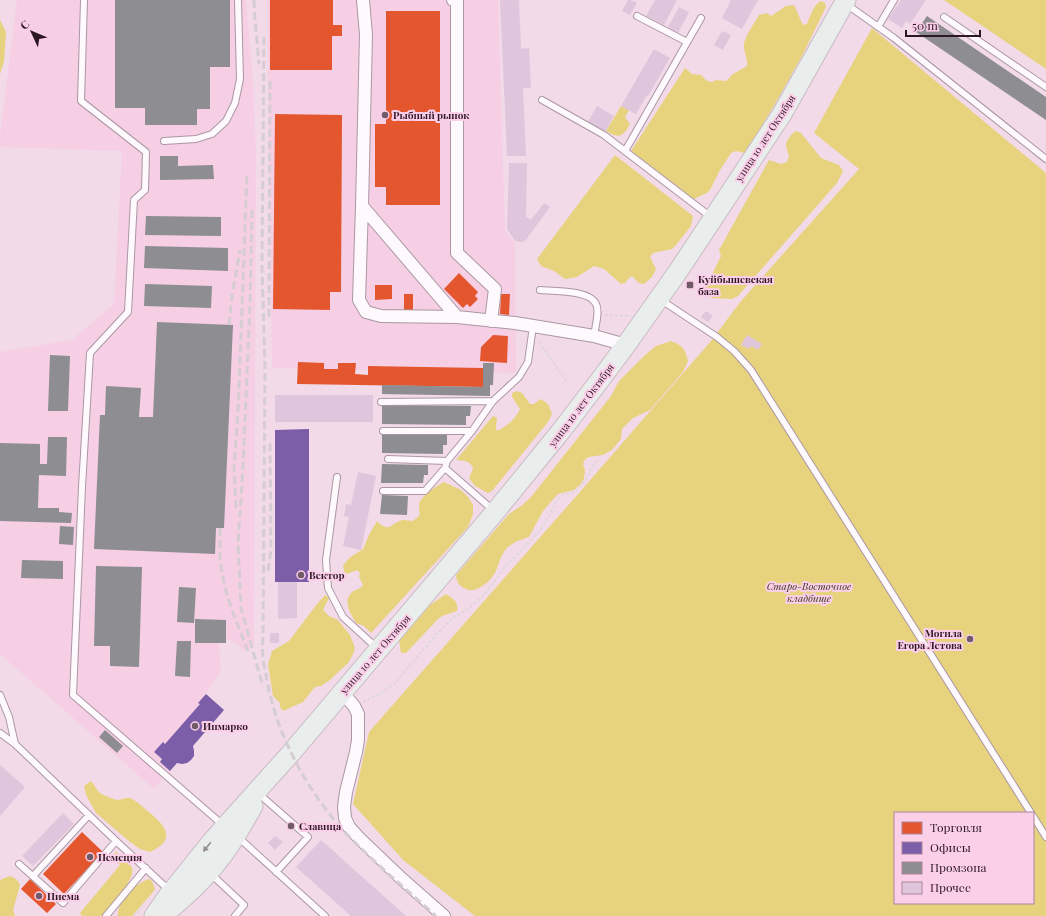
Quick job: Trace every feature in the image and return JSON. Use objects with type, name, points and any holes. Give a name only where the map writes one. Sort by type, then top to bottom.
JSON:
[{"type":"main road","name":"улица 10 лет Октября","points":[[154,916],[176,896],[198,884],[209,872],[227,849],[230,831],[270,776],[291,754],[379,650],[561,432],[659,299],[713,219],[782,114],[845,2]]},
{"type":"main road","name":"улица 10 лет Октября","points":[[161,916],[259,794],[270,776]]},
{"type":"street","points":[[364,0],[366,35],[359,300],[366,312],[381,316],[457,317],[491,320],[532,329],[594,336],[626,345]]},
{"type":"street","points":[[453,0],[457,0],[457,253],[495,289],[491,320]]},
{"type":"street","points":[[362,206],[457,317]]},
{"type":"street","points":[[342,692],[354,706],[358,714],[358,740],[344,807],[345,818],[349,827],[402,879],[444,916]]},
{"type":"lane","points":[[84,0],[81,101],[146,152],[145,190],[134,200],[128,312],[90,353],[82,487],[73,695],[230,831],[325,916]]},
{"type":"lane","points":[[164,141],[196,139],[212,134],[226,121],[235,103],[240,78],[238,0]]},
{"type":"lane","points":[[878,27],[894,0]]},
{"type":"lane","points":[[845,2],[894,38],[1046,159]]},
{"type":"lane","points":[[637,16],[687,42]]},
{"type":"lane","points":[[944,17],[1046,87]]},
{"type":"lane","points":[[625,151],[701,18]]},
{"type":"lane","points":[[542,100],[604,135],[713,219]]},
{"type":"lane","points":[[540,290],[583,294],[591,298],[597,304],[594,336]]},
{"type":"lane","points":[[659,299],[717,337],[734,351],[751,370],[1030,812]]},
{"type":"lane","points":[[383,491],[425,491],[445,468],[447,461],[472,431],[493,401],[518,377],[528,362],[532,329]]},
{"type":"lane","points":[[381,402],[493,401]]},
{"type":"lane","points":[[383,431],[472,431]]},
{"type":"lane","points":[[388,458],[447,461]]},
{"type":"lane","points":[[445,468],[495,512]]},
{"type":"lane","points":[[337,477],[326,560],[328,588],[343,617],[379,650]]},
{"type":"lane","points":[[0,695],[9,717],[15,744]]},
{"type":"lane","points":[[0,733],[15,744],[176,896]]},
{"type":"lane","points":[[259,794],[308,837],[276,872]]},
{"type":"lane","points":[[33,876],[89,815]]},
{"type":"lane","points":[[1034,818],[1046,836]]},
{"type":"lane","points":[[19,864],[63,903],[116,841]]},
{"type":"lane","points":[[106,916],[146,868]]},
{"type":"lane","points":[[209,872],[244,905],[235,916]]},
{"type":"path","points":[[597,314],[634,316]]},
{"type":"path","points":[[532,329],[567,382]]},
{"type":"path","points":[[354,706],[380,694],[395,683],[442,628],[454,617],[468,609],[482,597],[504,568],[542,528],[558,499],[563,495],[574,492],[580,488],[599,458]]},
{"type":"shaded area","points":[[17,0],[246,0],[253,81],[256,153],[254,647],[243,650],[237,643],[226,639],[226,643],[219,643],[221,671],[206,694],[198,702],[200,704],[165,744],[163,742],[154,752],[162,759],[160,762],[170,771],[154,789],[0,654],[0,352],[72,340],[114,304],[122,151],[0,147],[0,136]]},
{"type":"shaded area","name":"Рыбный рынок","points":[[267,0],[498,0],[505,230],[515,244],[516,373],[272,368]]},
{"type":"green space","points":[[944,0],[1046,0],[1046,69]]},
{"type":"green space","points":[[821,1],[825,3],[826,7],[803,54],[775,104],[745,153],[736,151],[731,153],[707,193],[694,199],[631,151],[685,68],[692,74],[701,75],[707,81],[726,81],[733,74],[747,66],[744,44],[748,33],[759,15],[767,13],[771,16],[786,6],[794,5],[803,25],[807,24],[814,7]]},
{"type":"green space","points":[[0,20],[6,32],[4,62],[0,74]]},
{"type":"green space","name":"Старо-Восточное кладбище","points":[[872,28],[1046,173],[1046,916],[475,916],[403,860],[353,804],[369,732],[711,341],[741,301],[859,169],[814,133]]},
{"type":"green space","points":[[621,106],[629,110],[625,117],[630,124],[623,134],[617,136],[606,131]]},
{"type":"green space","points":[[795,131],[801,133],[821,158],[839,165],[843,171],[837,183],[738,296],[732,299],[712,298],[703,293],[721,256],[719,250],[769,160],[781,164],[787,162],[789,155],[786,145]]},
{"type":"green space","points":[[615,155],[693,216],[691,226],[672,249],[653,253],[650,257],[656,269],[652,277],[644,284],[639,283],[632,276],[625,283],[621,284],[604,269],[594,266],[577,277],[565,279],[554,271],[541,266],[537,259]]},
{"type":"green space","points":[[671,341],[681,346],[686,353],[688,361],[683,372],[650,410],[633,418],[622,429],[621,439],[612,450],[603,455],[588,457],[584,461],[584,479],[580,485],[574,490],[558,494],[543,511],[529,537],[517,541],[504,551],[495,573],[488,582],[473,590],[466,589],[460,585],[456,575],[509,514],[531,497],[611,396],[619,381],[656,346]]},
{"type":"green space","points":[[517,391],[522,393],[530,404],[534,404],[541,399],[548,404],[552,414],[548,422],[492,491],[488,493],[475,486],[469,478],[473,469],[471,464],[469,462],[456,460],[493,416],[497,418],[497,431],[513,419],[520,409],[512,397],[512,393]]},
{"type":"green space","points":[[444,482],[461,490],[473,505],[473,514],[468,527],[371,633],[364,626],[356,623],[348,608],[349,596],[352,592],[361,588],[363,585],[359,577],[360,573],[357,570],[347,574],[344,571],[343,566],[349,558],[363,549],[377,521],[384,527],[389,527],[401,520],[413,521],[420,515],[419,505],[422,498]]},
{"type":"green space","points":[[446,594],[456,603],[457,611],[442,616],[438,619],[406,653],[401,653],[399,640],[430,605]]},
{"type":"green space","points":[[325,595],[329,598],[323,610],[329,616],[338,620],[350,635],[355,648],[354,652],[349,662],[330,680],[321,686],[315,687],[303,702],[283,711],[280,707],[280,703],[273,696],[268,664],[272,651],[289,641]]},
{"type":"green space","points":[[91,781],[100,793],[116,800],[130,798],[156,818],[165,829],[166,838],[163,843],[150,852],[140,849],[96,813],[86,795],[84,786]]},
{"type":"green space","points":[[116,852],[127,861],[132,868],[130,879],[122,893],[103,916],[82,916],[80,913],[120,865],[111,857]]},
{"type":"green space","points":[[10,876],[16,879],[20,885],[13,910],[15,916],[0,916],[0,881]]},
{"type":"green space","points":[[149,879],[152,881],[155,889],[153,892],[132,916],[118,916],[121,904],[128,893],[139,884]]},
{"type":"building: Торговля","points":[[270,0],[333,0],[333,25],[342,25],[342,36],[332,36],[332,70],[270,70]]},
{"type":"building: Торговля","points":[[386,11],[440,11],[440,205],[386,205],[386,187],[375,187],[375,124],[386,124]]},
{"type":"building: Торговля","points":[[275,114],[342,115],[341,292],[330,292],[330,310],[273,309]]},
{"type":"building: Торговля","points":[[459,273],[478,292],[475,296],[478,299],[470,307],[467,304],[463,308],[444,289]]},
{"type":"building: Торговля","points":[[375,285],[392,285],[392,299],[375,300]]},
{"type":"building: Торговля","points":[[404,294],[413,294],[413,311],[404,311]]},
{"type":"building: Торговля","points":[[501,294],[510,294],[509,315],[500,314]]},
{"type":"building: Торговля","points":[[493,335],[508,336],[507,363],[480,361],[481,347]]},
{"type":"building: Торговля","points":[[298,362],[324,363],[324,369],[338,369],[338,363],[356,363],[355,374],[368,375],[368,366],[483,368],[483,387],[297,384]]},
{"type":"building: Торговля","points":[[82,832],[103,852],[64,894],[43,874]]},
{"type":"building: Торговля","name":"Нисма","points":[[30,879],[56,904],[47,913],[21,889]]},
{"type":"building: Офисы","points":[[309,429],[309,582],[275,582],[275,430]]},
{"type":"building: Офисы","name":"Инмарко","points":[[206,694],[224,710],[193,746],[194,756],[191,760],[187,763],[177,763],[170,771],[160,762],[162,759],[154,752],[163,742],[165,744],[200,704],[198,703]]},
{"type":"building: Промзона","points":[[115,0],[230,0],[230,67],[210,67],[210,109],[197,109],[197,125],[145,125],[145,108],[115,108]]},
{"type":"building: Промзона","points":[[927,16],[1046,97],[1046,120],[916,32]]},
{"type":"building: Промзона","points":[[160,156],[178,156],[178,166],[213,165],[214,179],[160,180]]},
{"type":"building: Промзона","points":[[146,216],[221,217],[221,236],[145,235]]},
{"type":"building: Промзона","points":[[145,246],[228,248],[228,271],[144,268]]},
{"type":"building: Промзона","points":[[145,284],[212,286],[211,308],[144,306]]},
{"type":"building: Промзона","points":[[157,322],[233,325],[224,528],[216,528],[215,554],[94,549],[100,415],[105,415],[106,386],[141,388],[139,417],[153,417]]},
{"type":"building: Промзона","points":[[50,355],[70,356],[68,411],[48,411]]},
{"type":"building: Промзона","points":[[483,363],[494,363],[493,385],[490,385],[490,396],[382,394],[382,385],[483,387]]},
{"type":"building: Промзона","points":[[382,405],[471,406],[470,416],[466,416],[466,425],[382,424]]},
{"type":"building: Промзона","points":[[382,434],[447,435],[447,445],[443,445],[443,454],[382,453]]},
{"type":"building: Промзона","points":[[48,437],[67,437],[66,476],[39,475],[38,508],[59,508],[59,512],[72,513],[71,523],[0,521],[0,443],[40,444],[40,464],[47,464]]},
{"type":"building: Промзона","points":[[382,464],[428,465],[428,475],[424,475],[423,483],[381,483]]},
{"type":"building: Промзона","points":[[382,495],[408,496],[407,515],[380,514]]},
{"type":"building: Промзона","points":[[60,526],[74,527],[73,545],[59,544]]},
{"type":"building: Промзона","points":[[22,560],[63,561],[63,579],[21,578]]},
{"type":"building: Промзона","points":[[96,566],[142,567],[139,667],[110,666],[110,646],[94,646]]},
{"type":"building: Промзона","points":[[179,587],[196,588],[194,623],[177,622]]},
{"type":"building: Промзона","points":[[195,619],[226,620],[226,643],[195,643]]},
{"type":"building: Промзона","points":[[177,641],[191,641],[190,677],[175,676]]},
{"type":"building: Промзона","points":[[105,730],[123,746],[117,753],[99,737]]},
{"type":"building: Прочее","points":[[500,0],[519,0],[521,49],[529,48],[531,88],[523,88],[526,156],[507,156]]},
{"type":"building: Прочее","points":[[628,0],[637,3],[630,15],[622,11]]},
{"type":"building: Прочее","points":[[655,0],[677,0],[664,25],[646,16]]},
{"type":"building: Прочее","points":[[731,0],[758,0],[742,29],[722,18]]},
{"type":"building: Прочее","points":[[901,0],[926,0],[910,24],[906,21],[902,28],[888,19]]},
{"type":"building: Прочее","points":[[679,7],[689,12],[678,33],[668,27]]},
{"type":"building: Прочее","points":[[722,31],[731,35],[723,50],[714,45]]},
{"type":"building: Прочее","points":[[654,49],[670,58],[636,114],[621,106]]},
{"type":"building: Прочее","points":[[597,106],[614,116],[605,132],[588,122]]},
{"type":"building: Прочее","points":[[509,163],[527,163],[526,217],[531,220],[544,203],[550,207],[525,241],[521,242],[515,241],[507,229]]},
{"type":"building: Прочее","points":[[706,311],[713,316],[708,322],[701,317]]},
{"type":"building: Прочее","points":[[747,335],[762,344],[758,350],[751,346],[749,349],[741,345]]},
{"type":"building: Прочее","points":[[275,395],[373,395],[373,422],[275,422]]},
{"type":"building: Прочее","points":[[358,472],[376,476],[361,550],[343,546],[349,517],[344,516],[346,504],[351,505]]},
{"type":"building: Прочее","points":[[278,582],[297,582],[297,618],[278,619]]},
{"type":"building: Прочее","points":[[270,633],[279,633],[279,643],[270,643]]},
{"type":"building: Прочее","points":[[0,765],[25,787],[0,816]]},
{"type":"building: Прочее","points":[[63,813],[74,824],[33,866],[22,856]]},
{"type":"building: Прочее","points":[[275,836],[283,842],[275,850],[268,843]]},
{"type":"building: Прочее","points":[[321,840],[406,916],[351,916],[296,867]]},
{"type":"railway","points":[[254,0],[259,64]]},
{"type":"railway","points":[[264,37],[262,267],[265,367],[264,666],[276,717],[293,757],[315,795],[342,829],[376,863],[436,916]]},
{"type":"railway","points":[[269,317],[270,79]]},
{"type":"railway","points":[[236,508],[234,467],[238,413],[247,174]]},
{"type":"railway","points":[[252,210],[250,304],[238,544],[241,608],[263,687]]},
{"type":"railway","points":[[229,325],[232,296],[240,250]]},
{"type":"railway","points":[[268,571],[271,550],[270,442]]},
{"type":"railway","points":[[220,528],[220,561],[226,592],[248,651]]},
{"type":"place","name":"Рыбный рынок","points":[[385,115]]},
{"type":"place","name":"Куйбышевская база","points":[[690,285]]},
{"type":"place","name":"Вектор","points":[[301,575]]},
{"type":"place","name":"Могила Егора Летова","points":[[970,639]]},
{"type":"place","name":"Инмарко","points":[[195,726]]},
{"type":"place","name":"Славица","points":[[291,826]]},
{"type":"place","name":"Немеция","points":[[90,857]]},
{"type":"place","name":"Нисма","points":[[39,896]]}]
